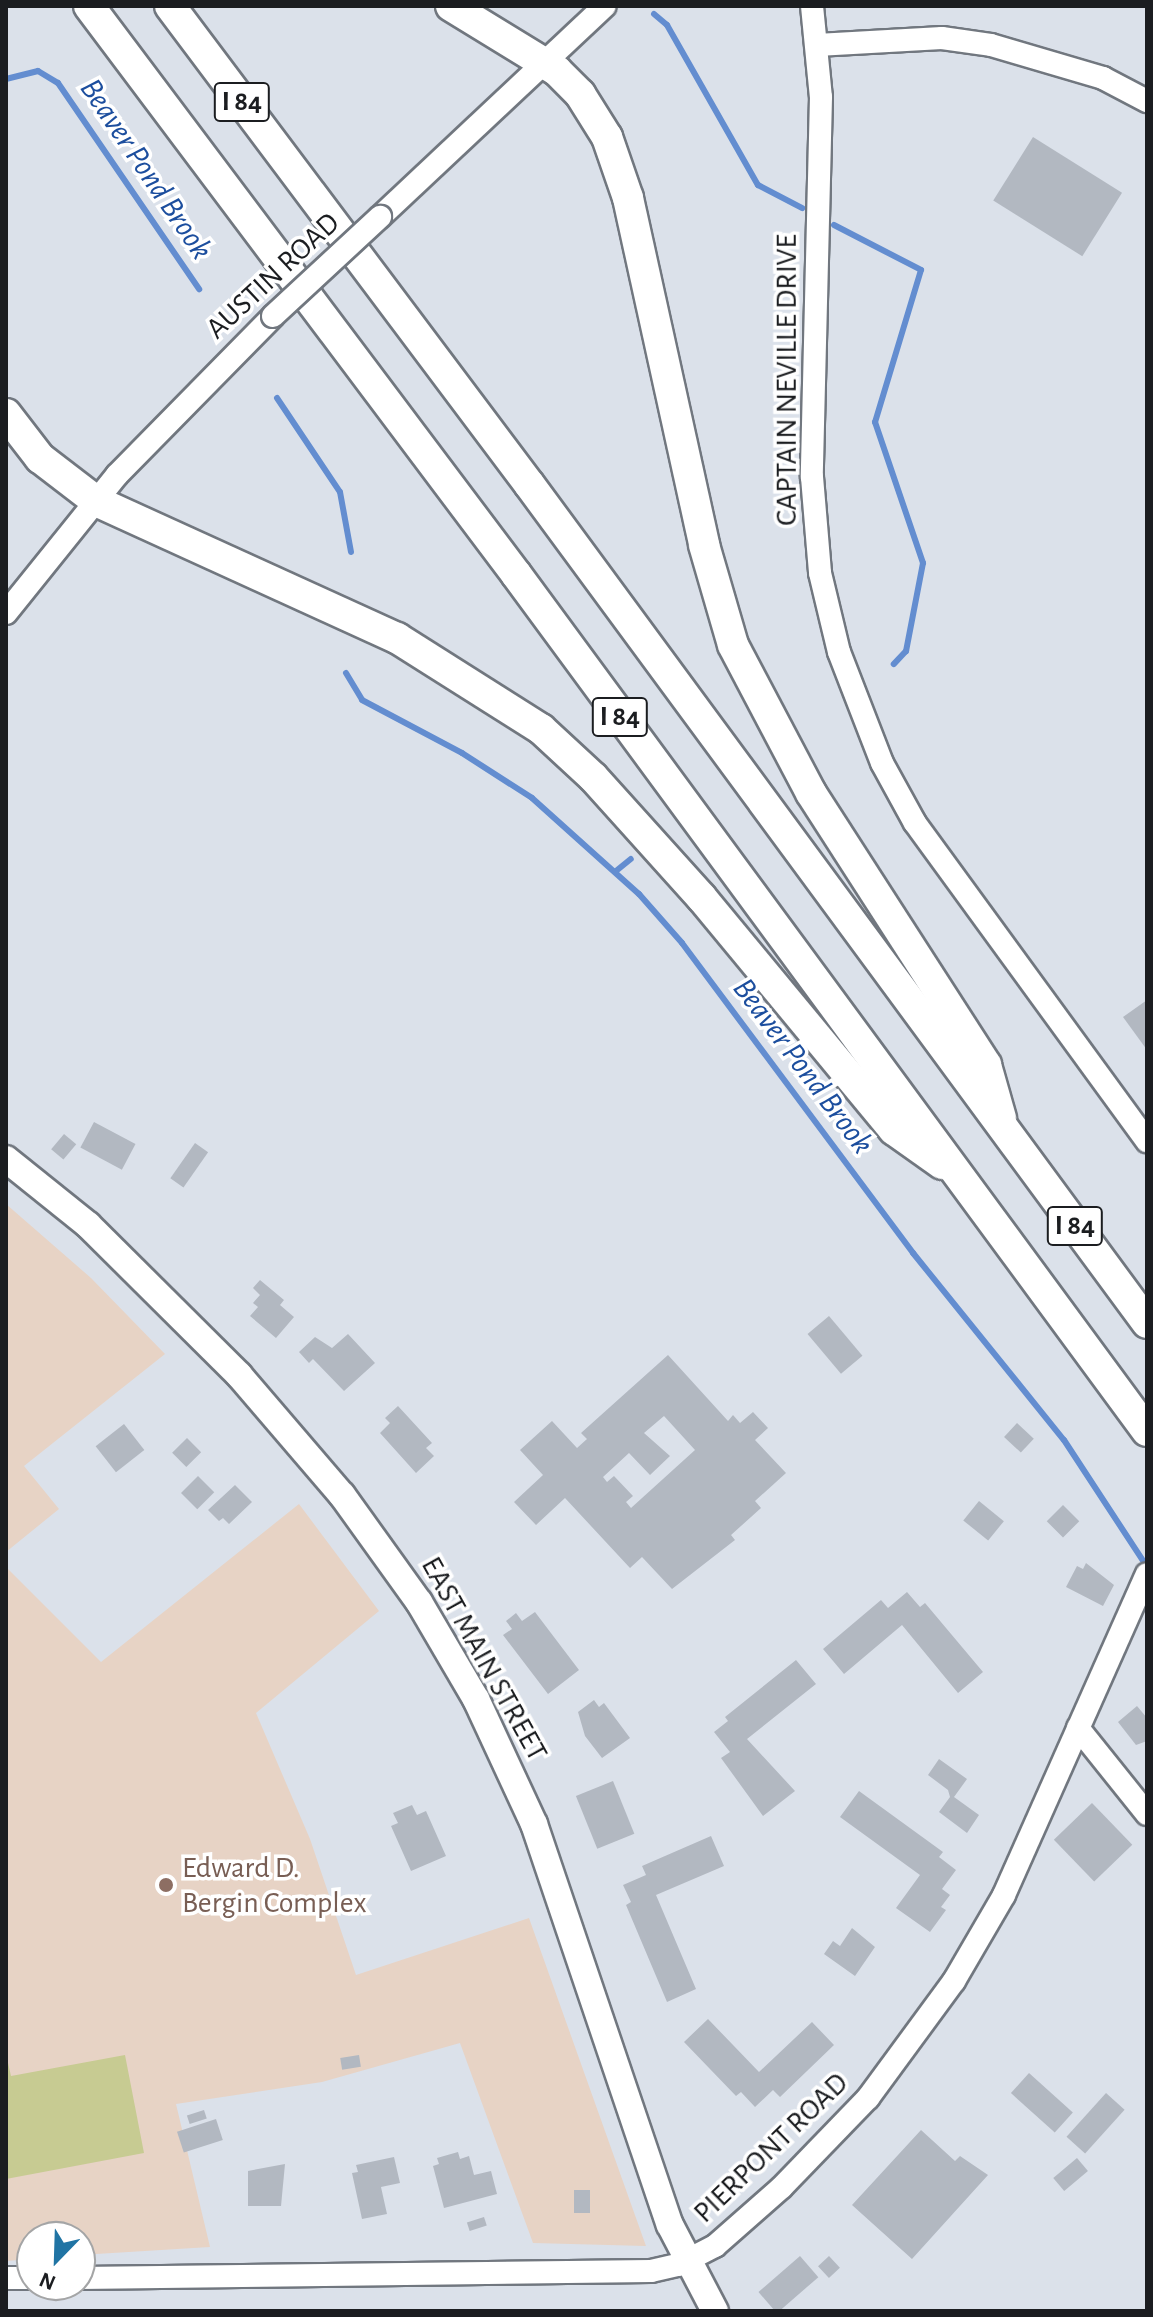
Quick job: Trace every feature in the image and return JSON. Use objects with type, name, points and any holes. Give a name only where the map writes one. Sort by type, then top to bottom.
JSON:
[{"type":"highway","name":"I 84","points":[[89,6],[1147,1431]]},
{"type":"highway","name":"I 84","points":[[170,6],[529,484],[1147,1323]]},
{"type":"highway","points":[[451,6],[547,63],[590,107],[621,170],[704,545],[733,645],[818,805],[986,1065],[1003,1129]]},
{"type":"highway","points":[[6,414],[40,458],[96,501],[397,638],[541,729],[593,777],[702,898],[894,1130],[955,1171]]},
{"type":"main road","name":"EAST MAIN STREET","points":[[6,1159],[109,1244],[239,1375],[342,1495],[419,1602],[476,1699],[534,1824],[687,2262],[715,2311]]},
{"type":"street","name":"AUSTIN ROAD","points":[[6,613],[96,501],[189,396],[605,6]]},
{"type":"street","name":"CAPTAIN NEVILLE DRIVE","points":[[812,6],[821,97],[812,477],[820,573],[839,652],[882,763],[915,823],[1147,1141]]},
{"type":"street","points":[[817,45],[942,38],[991,45],[1103,78],[1147,101]]},
{"type":"street","name":"PIERPONT ROAD","points":[[96,2278],[651,2271],[687,2262],[731,2234],[813,2156],[878,2086],[933,2013],[1004,1895],[1145,1579]]},
{"type":"street","points":[[1078,1728],[1147,1814]]},
{"type":"shaded area","points":[[6,1204],[91,1278],[165,1354],[24,1466],[59,1509],[6,1552]]},
{"type":"shaded area","name":"Edward D. Bergin Complex","points":[[299,1504],[379,1611],[256,1713],[310,1839],[356,1975],[529,1918],[646,2246],[533,2243],[460,2043],[322,2082],[176,2104],[210,2247],[96,2254],[96,2221],[16,2221],[16,2260],[6,2261],[6,1567],[101,1662]]},
{"type":"green space","points":[[6,2054],[11,2076],[125,2055],[144,2153],[6,2179]]},
{"type":"building","points":[[1033,137],[1122,193],[1082,256],[993,201]]},
{"type":"building","points":[[1147,1000],[1147,1050],[1123,1017]]},
{"type":"building","points":[[94,1122],[135,1144],[122,1170],[80,1148]]},
{"type":"building","points":[[64,1134],[76,1144],[63,1160],[51,1149]]},
{"type":"building","points":[[195,1143],[208,1152],[183,1187],[170,1178]]},
{"type":"building","points":[[260,1280],[284,1300],[280,1305],[294,1317],[276,1338],[250,1316],[258,1307],[253,1303],[260,1295],[253,1288]]},
{"type":"building","points":[[829,1316],[862,1356],[841,1374],[808,1334]]},
{"type":"building","points":[[348,1334],[375,1363],[344,1391],[313,1359],[309,1363],[299,1352],[315,1337],[332,1348]]},
{"type":"building","points":[[668,1355],[728,1421],[733,1415],[740,1423],[753,1412],[768,1428],[755,1440],[786,1473],[755,1501],[761,1508],[731,1535],[735,1540],[672,1589],[642,1557],[630,1568],[565,1498],[536,1525],[514,1502],[543,1475],[520,1450],[552,1421],[577,1448],[587,1439],[581,1433]],"holes":[[[664,1416],[695,1450],[631,1508],[626,1502],[633,1496],[614,1476],[607,1482],[603,1477],[629,1453],[650,1475],[670,1456],[644,1433]]]},
{"type":"building","points":[[398,1406],[432,1443],[426,1448],[434,1456],[416,1473],[380,1433],[390,1423],[385,1418]]},
{"type":"building","points":[[1017,1423],[1034,1439],[1021,1453],[1004,1437]]},
{"type":"building","points":[[124,1424],[144,1450],[116,1472],[96,1446]]},
{"type":"building","points":[[187,1438],[201,1452],[186,1467],[172,1453]]},
{"type":"building","points":[[198,1476],[214,1492],[197,1509],[181,1493]]},
{"type":"building","points":[[235,1485],[252,1502],[229,1524],[223,1518],[219,1521],[208,1510]]},
{"type":"building","points":[[979,1501],[1004,1521],[988,1541],[963,1520]]},
{"type":"building","points":[[1063,1505],[1079,1521],[1063,1538],[1047,1521]]},
{"type":"building","points":[[1086,1563],[1114,1585],[1103,1606],[1066,1587],[1077,1566],[1083,1569]]},
{"type":"building","points":[[907,1592],[920,1607],[925,1603],[983,1672],[958,1693],[902,1625],[844,1674],[823,1649],[881,1600],[888,1608]]},
{"type":"building","points":[[535,1612],[579,1670],[548,1694],[503,1635],[512,1629],[506,1621],[516,1613],[522,1621]]},
{"type":"building","points":[[796,1660],[816,1684],[747,1739],[795,1791],[763,1816],[721,1758],[730,1752],[714,1732],[728,1721],[725,1717]]},
{"type":"building","points":[[594,1700],[599,1707],[604,1703],[630,1738],[602,1758],[585,1736],[578,1712]]},
{"type":"building","points":[[1137,1706],[1147,1718],[1147,1741],[1136,1745],[1118,1722]]},
{"type":"building","points":[[939,1759],[967,1779],[954,1797],[979,1815],[967,1833],[939,1812],[950,1797],[948,1790],[928,1775]]},
{"type":"building","points":[[613,1781],[634,1834],[597,1849],[576,1796]]},
{"type":"building","points":[[859,1791],[943,1852],[939,1857],[956,1870],[942,1889],[950,1895],[941,1907],[946,1910],[930,1932],[896,1908],[920,1875],[840,1817]]},
{"type":"building","points":[[1092,1803],[1132,1845],[1094,1882],[1054,1840]]},
{"type":"building","points":[[412,1805],[417,1815],[426,1811],[446,1856],[411,1871],[391,1826],[398,1823],[393,1813]]},
{"type":"building","points":[[711,1836],[724,1866],[656,1895],[696,1989],[667,2002],[626,1905],[631,1902],[623,1885],[646,1875],[642,1866]]},
{"type":"building","points":[[852,1928],[875,1947],[855,1976],[824,1954],[833,1941],[840,1946]]},
{"type":"building","points":[[708,2019],[759,2072],[812,2022],[834,2045],[780,2097],[773,2090],[755,2107],[741,2092],[736,2096],[684,2042]]},
{"type":"building","points":[[359,2055],[361,2067],[342,2070],[340,2058]]},
{"type":"building","points":[[1029,2073],[1073,2112],[1055,2133],[1011,2093]]},
{"type":"building","points":[[1106,2093],[1125,2110],[1085,2154],[1067,2137]]},
{"type":"building","points":[[204,2110],[207,2119],[190,2124],[187,2116]]},
{"type":"building","points":[[216,2119],[223,2140],[184,2153],[177,2132]]},
{"type":"building","points":[[921,2130],[955,2161],[960,2156],[988,2175],[912,2259],[852,2205]]},
{"type":"building","points":[[458,2152],[460,2159],[469,2156],[474,2175],[491,2171],[497,2194],[444,2208],[433,2166],[439,2164],[437,2158]]},
{"type":"building","points":[[394,2157],[400,2183],[381,2187],[387,2214],[362,2219],[352,2173],[358,2172],[356,2165]]},
{"type":"building","points":[[1077,2158],[1088,2171],[1064,2191],[1053,2178]]},
{"type":"building","points":[[285,2164],[281,2206],[248,2206],[248,2171]]},
{"type":"building","points":[[574,2190],[590,2190],[590,2213],[574,2213]]},
{"type":"building","points":[[484,2217],[487,2226],[470,2231],[467,2223]]},
{"type":"building","points":[[800,2256],[818,2277],[779,2311],[775,2311],[758,2292]]},
{"type":"building","points":[[829,2256],[840,2268],[829,2278],[818,2266]]},
{"type":"waterway","points":[[654,14],[667,25],[758,185],[802,208]]},
{"type":"waterway","name":"Beaver Pond Brook","points":[[6,79],[38,71],[58,83],[199,289]]},
{"type":"waterway","points":[[834,225],[921,270],[875,422],[923,563],[906,651],[894,664]]},
{"type":"waterway","name":"Beaver Pond Brook","points":[[277,398],[340,492],[351,552]]},
{"type":"waterway","name":"Beaver Pond Brook","points":[[346,673],[362,700],[462,753],[532,798],[639,894],[682,943],[913,1253],[1064,1440],[1147,1567]]},
{"type":"waterway","points":[[616,871],[631,859]]},
{"type":"place","name":"Edward D. Bergin Complex","points":[[166,1885]]}]
